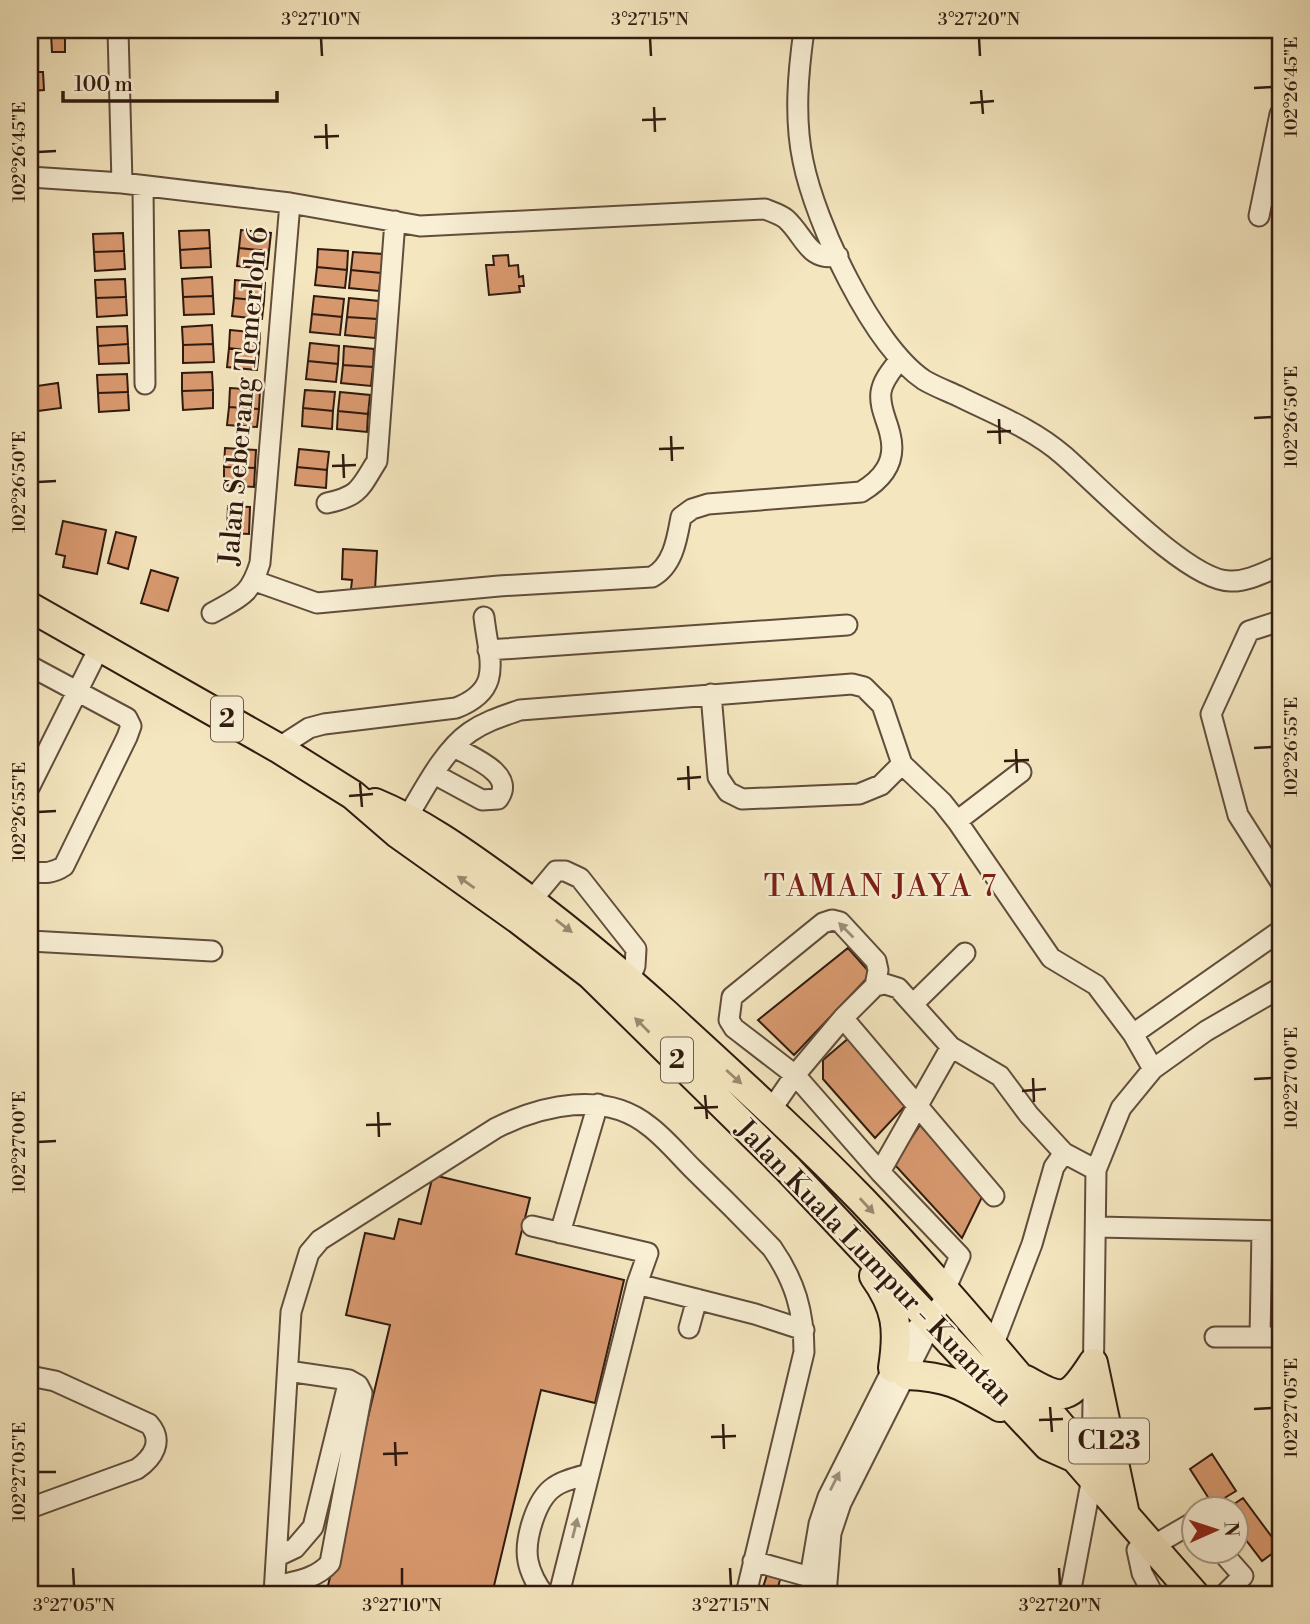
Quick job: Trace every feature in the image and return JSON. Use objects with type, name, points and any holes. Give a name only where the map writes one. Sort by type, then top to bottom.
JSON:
[{"type":"highway","name":"Jalan Kuala Lumpur - Kuantan","points":[[30,607],[278,748],[402,825],[591,975],[789,1170],[1048,1446],[1083,1468]]},
{"type":"highway","name":"Jalan Kuala Lumpur - Kuantan","points":[[402,825],[473,859],[531,901],[606,959],[771,1110],[861,1199],[947,1293],[1065,1431],[1083,1468],[1194,1594]]},
{"type":"highway","points":[[831,1215],[885,1291],[897,1326],[900,1372],[951,1381],[1029,1425]]},
{"type":"highway","name":"C123","points":[[1017,1375],[1048,1393],[1059,1395],[1077,1387],[1093,1363]]},
{"type":"highway","name":"C123","points":[[1093,1363],[1126,1518]]},
{"type":"street","points":[[118,30],[122,183]]},
{"type":"street","points":[[804,30],[797,103],[803,161],[815,202],[858,299],[900,359],[925,380],[1017,423],[1048,441],[1094,480],[1139,524],[1203,573],[1229,582],[1247,579],[1280,566]]},
{"type":"street","points":[[1259,216],[1280,114]]},
{"type":"street","points":[[30,177],[122,183],[290,203],[420,226],[765,209],[784,218],[814,253],[826,258],[838,256]]},
{"type":"street","points":[[143,186],[145,384]]},
{"type":"street","name":"Jalan Seberang Temerloh 6","points":[[212,613],[245,594],[255,581],[260,563],[290,203]]},
{"type":"street","points":[[327,503],[346,499],[359,491],[376,461],[395,221]]},
{"type":"street","points":[[255,581],[317,603],[499,586],[652,578],[663,572],[677,542],[681,517],[692,509],[708,505],[861,492],[876,484],[886,471],[892,455],[891,437],[880,404],[881,389],[900,359]]},
{"type":"street","points":[[278,748],[309,728],[324,724],[456,708],[474,701],[486,689],[490,671],[484,617]]},
{"type":"street","points":[[1280,621],[1249,631],[1211,714],[1238,815],[1280,881]]},
{"type":"street","points":[[488,650],[847,625]]},
{"type":"street","points":[[30,786],[100,646]]},
{"type":"street","points":[[30,666],[127,718],[131,726],[64,866],[47,874],[30,872]]},
{"type":"street","points":[[402,825],[434,774],[469,732],[489,721],[520,710],[852,684],[864,687],[882,705],[902,764],[942,802],[957,821],[1051,958],[1097,985],[1133,1034],[1153,1069]]},
{"type":"street","points":[[711,694],[718,777],[728,792],[742,799],[859,794],[881,785],[902,764]]},
{"type":"street","points":[[434,774],[482,800],[498,799],[503,792],[503,783],[495,771],[454,747]]},
{"type":"street","points":[[957,821],[1020,772]]},
{"type":"street","points":[[531,901],[556,871],[565,871],[580,878],[636,949],[635,966],[629,981]]},
{"type":"street","points":[[753,1561],[819,1590],[831,1533],[841,1503],[900,1372],[925,1337],[930,1319],[947,1293],[960,1256],[880,1172],[795,1075],[734,1028],[729,1020],[732,997],[823,923],[832,920],[840,922],[876,961],[878,970],[875,986]]},
{"type":"street","points":[[1133,1034],[1280,931]]},
{"type":"street","points":[[30,941],[212,951]]},
{"type":"street","points":[[912,1004],[965,953]]},
{"type":"street","points":[[771,1110],[795,1075],[843,1018],[875,986],[885,984],[898,988],[951,1047],[1000,1076],[1028,1115],[1064,1153],[1096,1170]]},
{"type":"street","name":"C123","points":[[1093,1363],[1096,1170],[1121,1108],[1153,1069],[1206,1031],[1280,988]]},
{"type":"street","points":[[843,1018],[994,1196]]},
{"type":"street","points":[[880,1172],[951,1047]]},
{"type":"street","points":[[560,1233],[598,1104]]},
{"type":"street","points":[[288,1371],[349,1380],[358,1385],[362,1393],[330,1563],[323,1572],[276,1591],[291,1312],[309,1253],[320,1240],[496,1128],[519,1117],[563,1105],[598,1104],[620,1110],[648,1125],[772,1248],[787,1270],[799,1300],[804,1330],[804,1352],[753,1561],[748,1594]]},
{"type":"street","points":[[993,1346],[1032,1244],[1054,1167],[1064,1153]]},
{"type":"street","points":[[532,1226],[648,1253],[637,1284],[559,1594]]},
{"type":"street","points":[[1097,1227],[1271,1231],[1259,1337]]},
{"type":"street","points":[[637,1284],[755,1314],[804,1330]]},
{"type":"street","points":[[689,1328],[697,1299]]},
{"type":"street","points":[[755,1314],[787,1310],[799,1300]]},
{"type":"street","points":[[1215,1337],[1280,1337]]},
{"type":"street","points":[[1070,1594],[1093,1363]]},
{"type":"street","points":[[30,1376],[55,1381],[149,1424],[155,1431],[157,1443],[154,1453],[137,1469],[30,1508]]},
{"type":"street","points":[[278,1556],[295,1548],[313,1527],[349,1380]]},
{"type":"street","points":[[544,1594],[538,1587],[528,1562],[527,1547],[537,1507],[555,1485],[589,1474]]},
{"type":"street","points":[[1153,1594],[1142,1573],[1138,1550],[1180,1529]]},
{"type":"street","points":[[1226,1594],[1243,1576],[1232,1564]]},
{"type":"building","points":[[51,34],[65,34],[65,52],[52,52]]},
{"type":"building","points":[[30,72],[43,72],[44,90],[30,91]]},
{"type":"building","points":[[209,230],[210,248],[180,250],[179,231]]},
{"type":"building","points":[[241,230],[271,233],[269,251],[239,248]]},
{"type":"building","points":[[123,233],[124,251],[94,252],[93,234]]},
{"type":"building","points":[[210,248],[211,267],[181,268],[180,250]]},
{"type":"building","points":[[239,248],[269,251],[267,269],[237,266]]},
{"type":"building","points":[[318,249],[348,251],[347,270],[317,267]]},
{"type":"building","points":[[124,251],[125,269],[95,271],[94,252]]},
{"type":"building","points":[[353,252],[383,254],[381,273],[351,270]]},
{"type":"building","points":[[508,255],[509,266],[518,265],[519,277],[523,276],[524,286],[519,286],[520,292],[489,295],[486,265],[494,265],[493,256]]},
{"type":"building","points":[[317,267],[347,270],[345,288],[315,285]]},
{"type":"building","points":[[351,270],[381,273],[379,291],[349,288]]},
{"type":"building","points":[[212,277],[213,296],[183,297],[182,279]]},
{"type":"building","points":[[125,279],[126,297],[96,298],[95,280]]},
{"type":"building","points":[[235,280],[265,283],[264,301],[234,298]]},
{"type":"building","points":[[213,296],[214,314],[184,315],[183,297]]},
{"type":"building","points":[[314,296],[344,299],[342,317],[312,314]]},
{"type":"building","points":[[126,297],[127,315],[97,317],[96,298]]},
{"type":"building","points":[[234,298],[264,301],[262,319],[232,316]]},
{"type":"building","points":[[349,298],[379,301],[377,319],[347,317]]},
{"type":"building","points":[[312,314],[342,317],[340,335],[310,332]]},
{"type":"building","points":[[347,317],[377,319],[375,338],[345,335]]},
{"type":"building","points":[[212,325],[213,344],[183,345],[182,327]]},
{"type":"building","points":[[127,326],[128,344],[98,346],[97,327]]},
{"type":"building","points":[[230,330],[260,333],[259,352],[229,348]]},
{"type":"building","points":[[310,343],[339,346],[338,364],[308,361]]},
{"type":"building","points":[[128,344],[129,363],[99,364],[98,346]]},
{"type":"building","points":[[213,344],[214,362],[183,363],[183,345]]},
{"type":"building","points":[[344,346],[374,349],[373,367],[343,365]]},
{"type":"building","points":[[229,348],[259,352],[257,370],[227,367]]},
{"type":"building","points":[[308,361],[338,364],[336,382],[306,379]]},
{"type":"building","points":[[343,365],[373,367],[371,386],[341,383]]},
{"type":"building","points":[[212,372],[213,390],[182,391],[182,373]]},
{"type":"building","points":[[127,374],[128,392],[98,393],[97,375]]},
{"type":"building","points":[[58,383],[61,408],[30,412],[30,387]]},
{"type":"building","points":[[230,388],[260,390],[259,409],[229,407]]},
{"type":"building","points":[[213,390],[213,408],[183,410],[182,391]]},
{"type":"building","points":[[305,390],[335,392],[333,411],[303,408]]},
{"type":"building","points":[[128,392],[129,410],[99,412],[98,393]]},
{"type":"building","points":[[340,392],[370,395],[368,414],[338,411]]},
{"type":"building","points":[[229,407],[259,409],[257,427],[227,425]]},
{"type":"building","points":[[303,408],[333,411],[332,429],[302,426]]},
{"type":"building","points":[[338,411],[368,414],[367,432],[337,429]]},
{"type":"building","points":[[225,448],[256,450],[255,468],[224,467]]},
{"type":"building","points":[[299,449],[329,452],[327,470],[297,467]]},
{"type":"building","points":[[224,467],[255,468],[254,487],[224,485]]},
{"type":"building","points":[[297,467],[327,470],[326,488],[295,485]]},
{"type":"building","points":[[228,506],[250,507],[249,534],[227,533]]},
{"type":"building","points":[[63,521],[106,530],[97,574],[63,567],[65,556],[56,554]]},
{"type":"building","points":[[116,532],[136,537],[128,569],[108,563]]},
{"type":"building","points":[[343,549],[377,551],[375,591],[351,589],[352,580],[342,579]]},
{"type":"building","points":[[151,570],[178,578],[168,611],[141,603]]},
{"type":"building","points":[[848,948],[871,974],[794,1055],[758,1020]]},
{"type":"building","points":[[850,1037],[906,1105],[875,1138],[823,1079],[823,1060]]},
{"type":"building","points":[[920,1125],[983,1195],[962,1238],[894,1164]]},
{"type":"building","points":[[433,1175],[530,1198],[516,1254],[624,1280],[595,1403],[541,1390],[492,1594],[326,1594],[390,1325],[346,1315],[365,1233],[394,1239],[399,1219],[421,1224]]},
{"type":"building","points":[[1212,1454],[1236,1491],[1231,1494],[1206,1494],[1190,1469]]},
{"type":"building","points":[[1250,1507],[1280,1548],[1262,1561],[1250,1545]]},
{"type":"building","points":[[768,1572],[781,1576],[777,1591],[763,1587]]},
{"type":"district","name":"TAMAN JAYA 7","points":[[881,887]]}]
